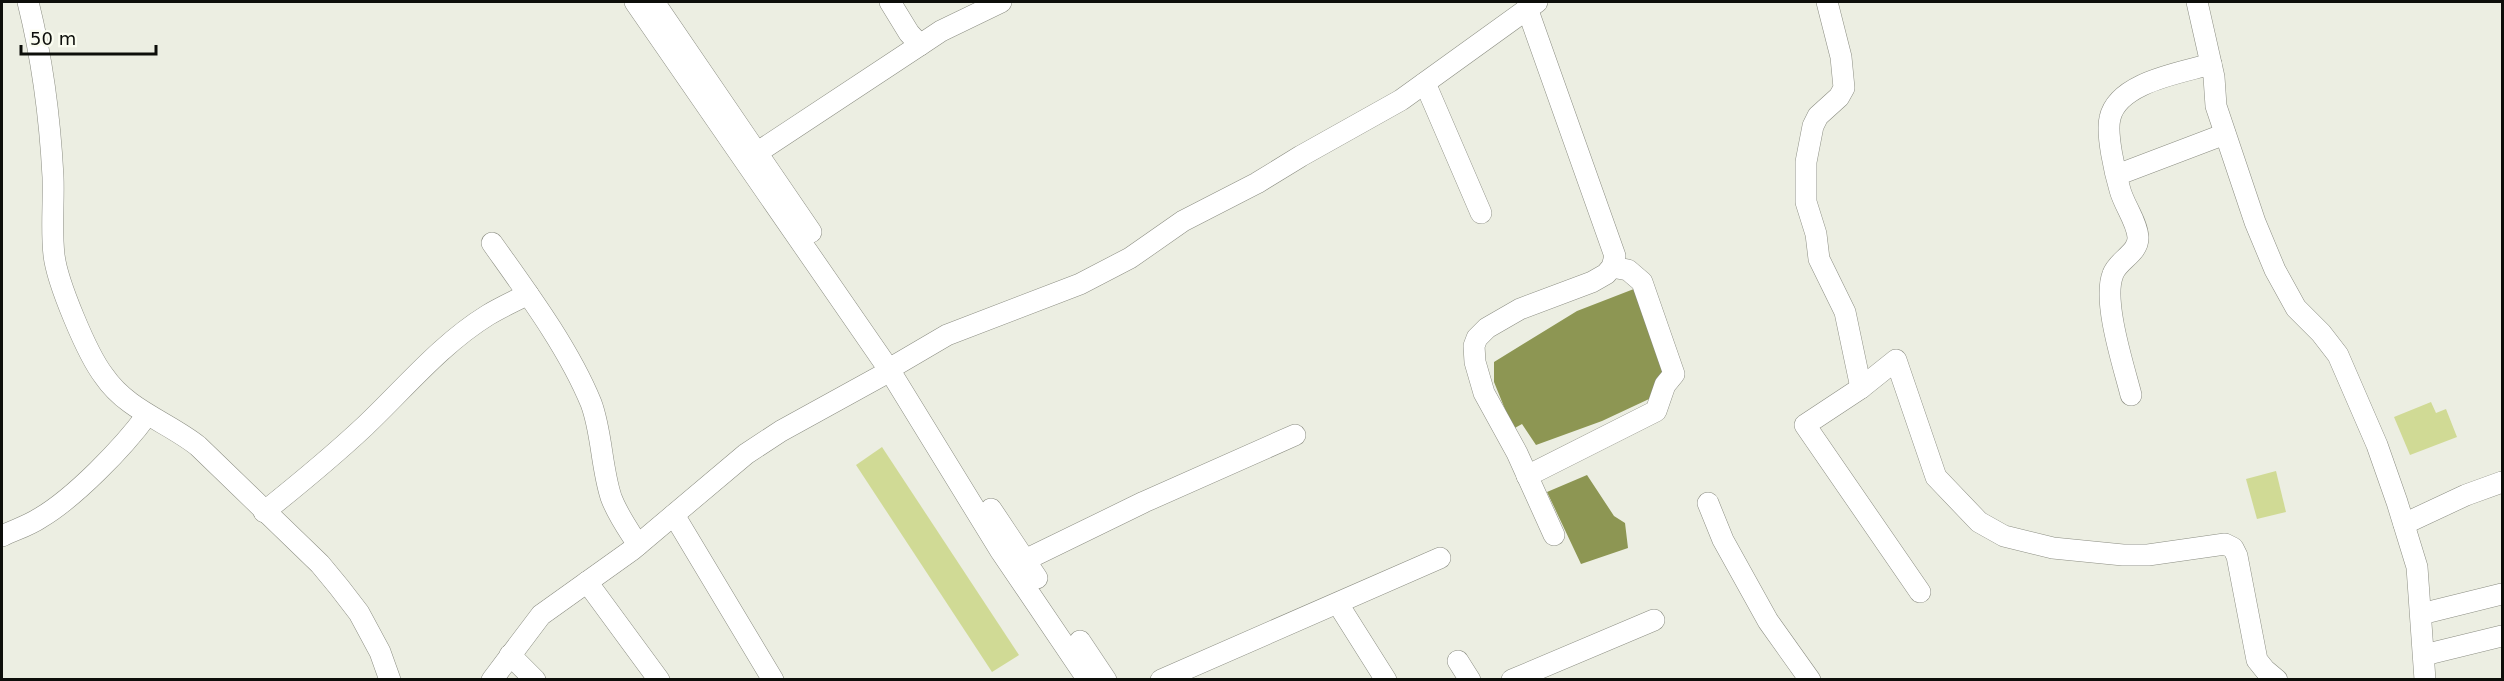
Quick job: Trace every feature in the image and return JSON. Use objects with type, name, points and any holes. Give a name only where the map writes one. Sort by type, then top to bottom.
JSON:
[{"type":"street","points":[[28,2],[50,140],[54,253],[58,274],[103,376],[147,415],[184,435],[198,446],[320,564],[359,613],[380,652],[390,680]]},
{"type":"street","points":[[635,2],[892,368],[1106,680]]},
{"type":"street","points":[[654,2],[758,152],[892,368],[1000,550],[1088,680]]},
{"type":"street","points":[[890,2],[909,33],[920,45]]},
{"type":"street","points":[[758,152],[941,31],[1001,2]]},
{"type":"street","points":[[1827,2],[1841,57],[1844,88],[1839,97],[1818,116],[1813,126],[1806,162],[1806,202],[1816,234],[1819,259],[1845,312],[1861,387]]},
{"type":"street","points":[[2197,2],[2211,64],[2216,106],[2255,222],[2275,270],[2296,308],[2321,333],[2338,355],[2377,445],[2404,524],[2417,567],[2426,680]]},
{"type":"street","points":[[492,680],[541,615],[638,545],[746,454],[781,431],[946,335],[1080,284],[1130,258],[1183,221],[1355,128],[1401,100],[1532,5],[1615,256],[1612,267],[1606,274],[1592,282],[1520,309],[1487,328],[1477,338],[1474,346],[1475,362],[1484,393],[1527,476],[1554,535]]},
{"type":"street","points":[[2131,395],[2114,332],[2111,284],[2113,273],[2138,243],[2139,235],[2120,190],[2110,135],[2110,118],[2124,94],[2139,86],[2211,64]]},
{"type":"street","points":[[1425,83],[1481,213]]},
{"type":"street","points":[[2117,175],[2225,134]]},
{"type":"street","points":[[492,243],[544,316],[591,404],[611,497],[620,517],[638,545]]},
{"type":"street","points":[[1527,476],[1656,411],[1665,385],[1674,374],[1642,282],[1628,270],[1612,267]]},
{"type":"street","points":[[264,512],[333,456],[420,370],[445,349],[487,316],[528,294]]},
{"type":"street","points":[[1920,592],[1805,425],[1896,360],[1936,477],[1979,522],[2004,536],[2053,548],[2123,555],[2148,555],[2225,544],[2233,548],[2237,556],[2257,660],[2277,680]]},
{"type":"street","points":[[2,536],[38,519],[60,505],[131,438],[147,415]]},
{"type":"street","points":[[1024,560],[1144,502],[1295,435]]},
{"type":"street","points":[[2404,524],[2466,495],[2502,482]]},
{"type":"street","points":[[1708,503],[1723,540],[1768,621],[1810,680]]},
{"type":"street","points":[[674,515],[773,680]]},
{"type":"street","points":[[1161,680],[1440,558]]},
{"type":"street","points":[[587,582],[659,680]]},
{"type":"street","points":[[2421,614],[2502,594]]},
{"type":"street","points":[[1338,604],[1386,680]]},
{"type":"street","points":[[1512,680],[1654,620]]},
{"type":"street","points":[[2424,655],[2502,636]]},
{"type":"street","points":[[510,655],[535,680]]},
{"type":"street","points":[[1458,661],[1470,680]]},
{"type":"shaded area","points":[[1639,287],[1675,362],[1679,385],[1602,421],[1536,445],[1522,424],[1513,429],[1494,382],[1494,362],[1577,311]]},
{"type":"shaded area","points":[[1587,475],[1614,516],[1625,523],[1628,548],[1581,564],[1547,492]]},
{"type":"building","points":[[2431,402],[2436,413],[2446,409],[2457,437],[2410,455],[2394,417]]},
{"type":"building","points":[[882,447],[1019,655],[992,672],[856,465]]},
{"type":"building","points":[[2276,471],[2286,512],[2257,519],[2246,479]]}]
